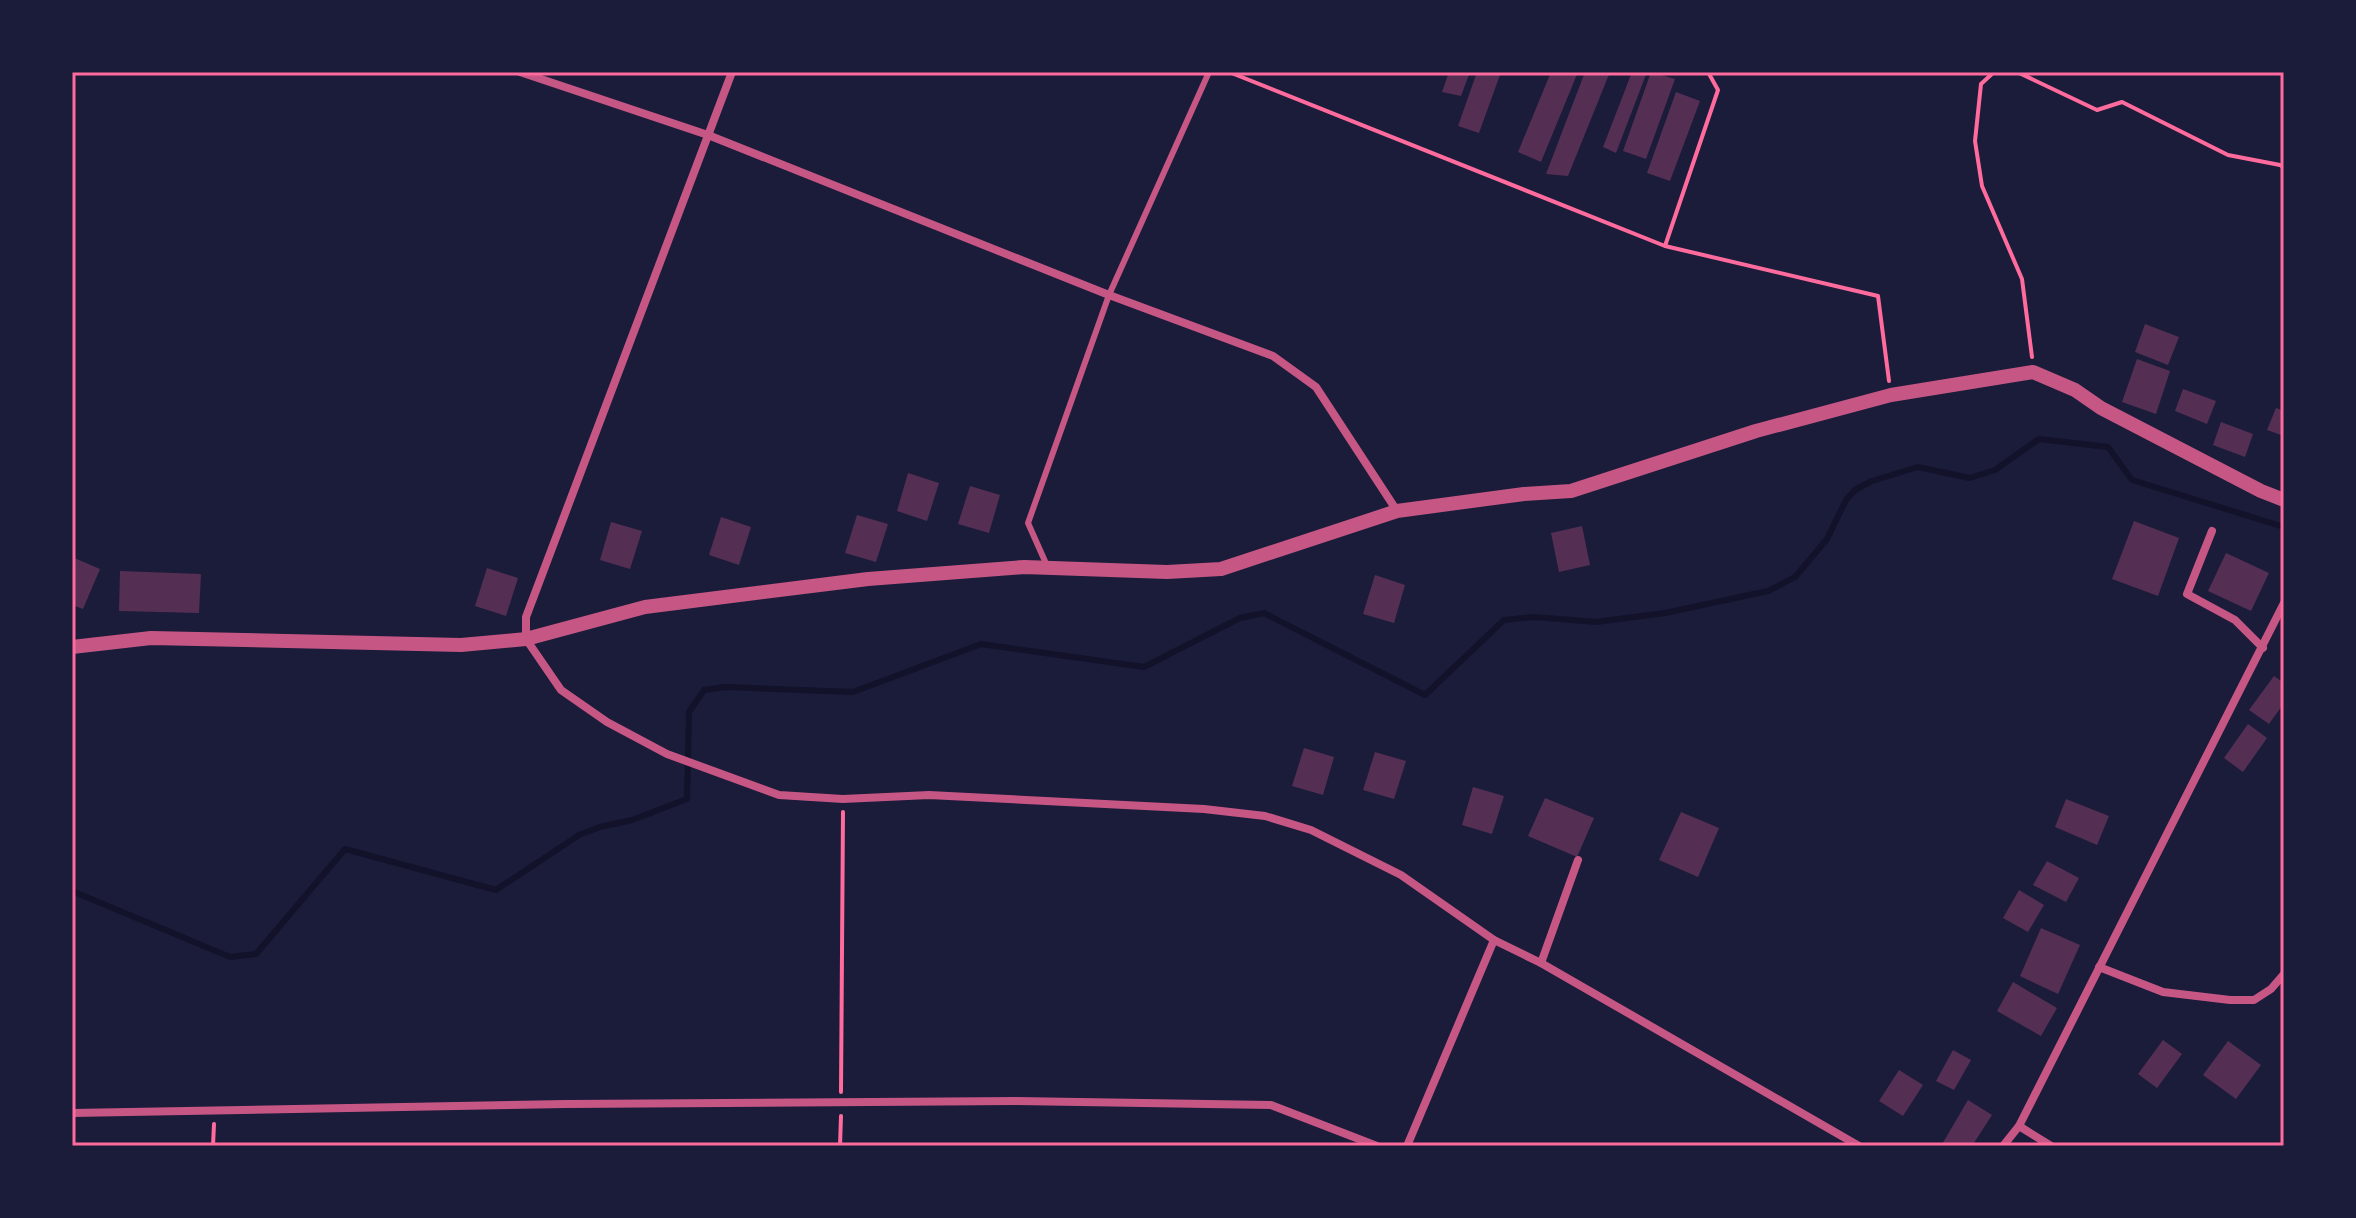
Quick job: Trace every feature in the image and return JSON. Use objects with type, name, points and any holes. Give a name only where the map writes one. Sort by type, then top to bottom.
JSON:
[{"type":"street","points":[[520,72],[708,135],[1109,295],[1273,356],[1316,387],[1397,511]]},
{"type":"street","points":[[732,72],[526,617],[526,639],[561,690],[607,722],[667,754],[779,795],[843,799],[929,795],[1204,809],[1265,816],[1311,830],[1401,875],[1494,940],[1541,963],[1859,1146]]},
{"type":"street","points":[[72,647],[151,638],[461,645],[526,639],[645,607],[868,579],[1024,567],[1167,572],[1221,569],[1397,511],[1571,491],[1756,431],[1891,395],[2033,372],[2075,390],[2101,408],[2284,500]]},
{"type":"street","points":[[2212,531],[2187,594],[2235,620],[2263,648]]},
{"type":"street","points":[[2003,1146],[2019,1126],[2284,603]]},
{"type":"street","points":[[1541,963],[1578,860]]},
{"type":"street","points":[[1407,1146],[1494,940]]},
{"type":"street","points":[[2099,967],[2163,992],[2230,1000],[2254,1000],[2271,989],[2284,974]]},
{"type":"street","points":[[72,1113],[581,1104],[1016,1101],[1271,1105],[1377,1146]]},
{"type":"street","points":[[2019,1126],[2051,1146]]},
{"type":"lane","points":[[1048,568],[1028,523],[1109,295],[1209,72]]},
{"type":"path","points":[[1229,72],[1665,246],[1878,296],[1891,395]]},
{"type":"path","points":[[1665,246],[1718,90],[1708,72]]},
{"type":"path","points":[[1994,72],[1981,84],[1975,141],[1982,186],[2022,279],[2033,372]]},
{"type":"path","points":[[2017,72],[2097,110],[2122,102],[2228,155],[2284,168]]},
{"type":"path","points":[[840,1146],[843,799]]},
{"type":"path","points":[[213,1146],[214,1111]]},
{"type":"building","points":[[1449,72],[1470,72],[1461,96],[1442,92]]},
{"type":"building","points":[[1477,72],[1501,72],[1479,133],[1458,126]]},
{"type":"building","points":[[1551,72],[1578,72],[1541,162],[1518,152]]},
{"type":"building","points":[[1585,72],[1610,72],[1568,176],[1546,174]]},
{"type":"building","points":[[1632,72],[1647,72],[1616,153],[1603,147]]},
{"type":"building","points":[[1651,72],[1675,79],[1646,159],[1623,151]]},
{"type":"building","points":[[1676,92],[1700,101],[1670,181],[1647,173]]},
{"type":"building","points":[[2145,324],[2179,337],[2168,365],[2135,352]]},
{"type":"building","points":[[2137,359],[2170,371],[2156,414],[2122,402]]},
{"type":"building","points":[[2183,389],[2216,401],[2207,424],[2175,411]]},
{"type":"building","points":[[2276,408],[2284,411],[2284,436],[2267,430]]},
{"type":"building","points":[[2221,422],[2253,434],[2245,457],[2213,445]]},
{"type":"building","points":[[908,473],[939,483],[927,521],[897,511]]},
{"type":"building","points":[[970,486],[1000,495],[989,533],[958,524]]},
{"type":"building","points":[[857,515],[888,524],[876,562],[845,553]]},
{"type":"building","points":[[721,517],[751,527],[739,565],[709,555]]},
{"type":"building","points":[[2134,521],[2179,538],[2158,596],[2112,579]]},
{"type":"building","points":[[611,522],[642,531],[630,569],[600,560]]},
{"type":"building","points":[[1582,526],[1590,565],[1559,572],[1551,533]]},
{"type":"building","points":[[2226,553],[2269,573],[2251,611],[2208,591]]},
{"type":"building","points":[[72,557],[100,569],[83,609],[72,605]]},
{"type":"building","points":[[487,568],[518,578],[506,616],[475,606]]},
{"type":"building","points":[[120,571],[201,574],[199,613],[119,611]]},
{"type":"building","points":[[1375,575],[1405,585],[1394,623],[1363,614]]},
{"type":"building","points":[[2274,676],[2284,683],[2284,703],[2269,724],[2249,710]]},
{"type":"building","points":[[2248,724],[2267,738],[2243,772],[2224,758]]},
{"type":"building","points":[[1304,748],[1334,757],[1323,795],[1292,786]]},
{"type":"building","points":[[1375,752],[1406,761],[1394,799],[1363,790]]},
{"type":"building","points":[[1473,787],[1504,796],[1492,834],[1462,825]]},
{"type":"building","points":[[1545,798],[1594,818],[1577,857],[1528,836]]},
{"type":"building","points":[[2066,799],[2109,816],[2097,845],[2055,827]]},
{"type":"building","points":[[1681,812],[1719,828],[1698,877],[1659,860]]},
{"type":"building","points":[[2047,861],[2079,878],[2066,902],[2033,885]]},
{"type":"building","points":[[2019,890],[2044,905],[2028,932],[2003,918]]},
{"type":"building","points":[[2041,928],[2080,945],[2058,994],[2020,976]]},
{"type":"building","points":[[2013,982],[2057,1008],[2041,1036],[1997,1011]]},
{"type":"building","points":[[2163,1040],[2182,1054],[2157,1088],[2138,1074]]},
{"type":"building","points":[[2228,1041],[2261,1065],[2236,1099],[2203,1075]]},
{"type":"building","points":[[1953,1050],[1971,1060],[1954,1090],[1936,1081]]},
{"type":"building","points":[[1899,1070],[1923,1085],[1903,1116],[1879,1101]]},
{"type":"building","points":[[1968,1100],[1992,1115],[1972,1146],[1941,1146]]},
{"type":"waterway","points":[[72,891],[230,957],[256,954],[345,849],[496,890],[579,835],[632,820],[687,799],[689,712],[704,690],[725,687],[853,692],[981,644],[1144,667],[1240,618],[1264,613],[1425,695],[1504,620],[1534,617],[1596,622],[1665,613],[1768,591],[1795,577],[1827,539],[1846,500],[1855,490],[1872,481],[1918,467],[1970,478],[1995,470],[2039,439],[2108,447],[2132,480],[2284,527]]}]
